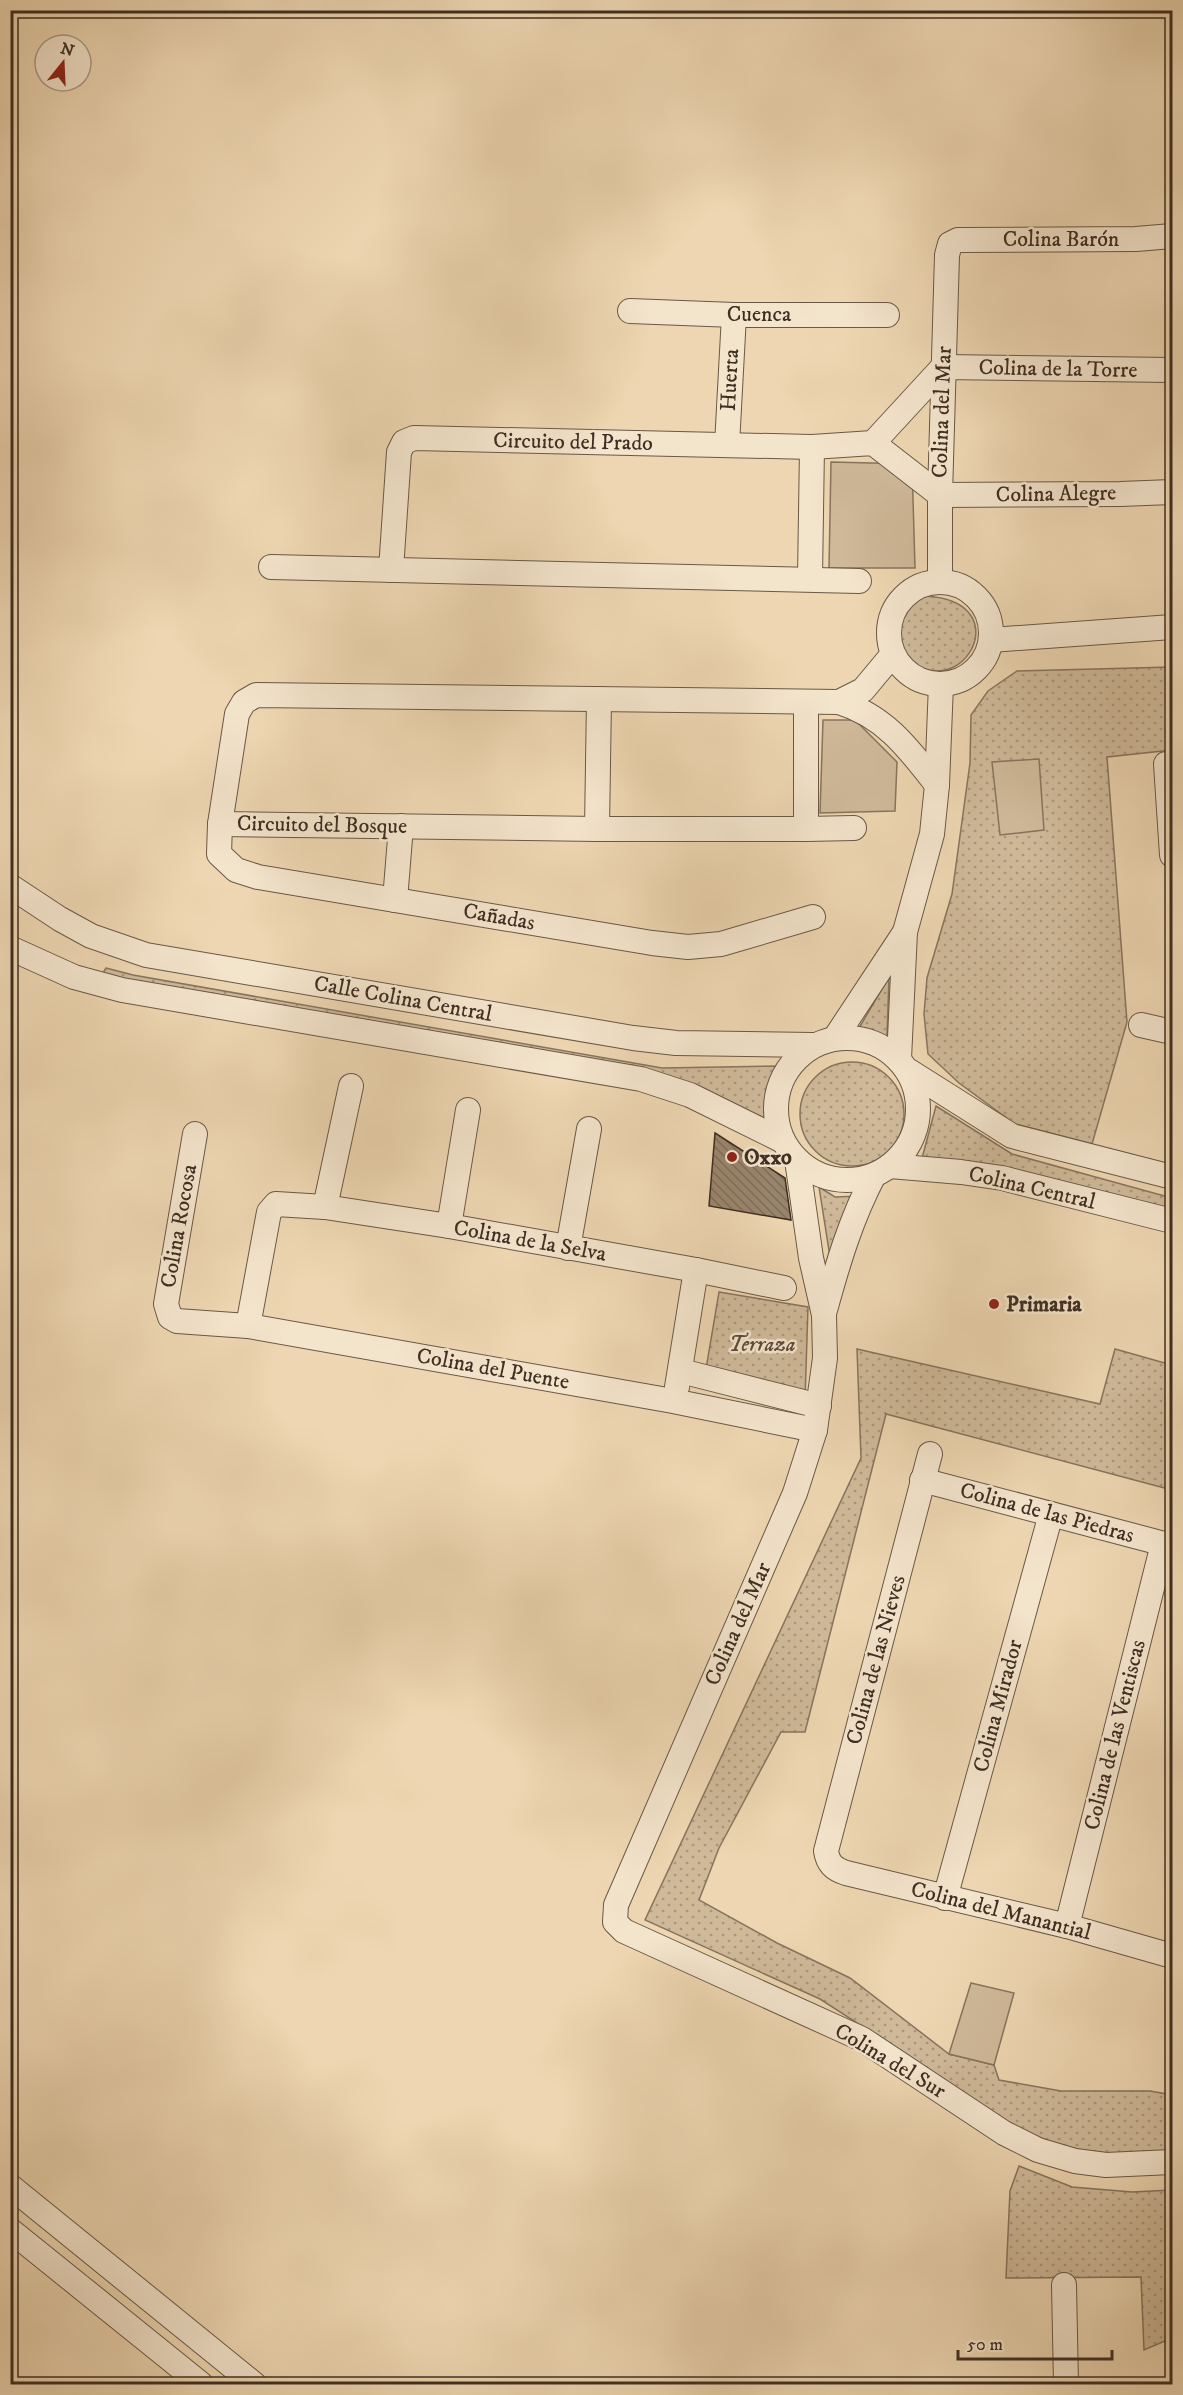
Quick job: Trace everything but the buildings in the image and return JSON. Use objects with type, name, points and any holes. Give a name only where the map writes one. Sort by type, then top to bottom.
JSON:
[{"type":"street","name":"Colina Barón","points":[[950,244],[958,240],[1136,239],[1173,236]]},
{"type":"street","name":"Colina del Mar","points":[[940,581],[943,368],[947,255],[950,244]]},
{"type":"street","name":"Cuenca","points":[[630,311],[734,315],[887,315]]},
{"type":"street","name":"Huerta","points":[[727,446],[734,315]]},
{"type":"street","name":"Colina de la Torre","points":[[943,368],[1173,370]]},
{"type":"street","points":[[940,495],[873,443],[943,368]]},
{"type":"street","name":"Circuito del Prado","points":[[391,570],[399,452],[404,442],[414,438],[812,447],[873,443]]},
{"type":"street","points":[[810,578],[812,447]]},
{"type":"street","name":"Colina Alegre","points":[[940,495],[1173,492]]},
{"type":"street","points":[[271,567],[859,580]]},
{"type":"street","points":[[940,581],[968,590],[979,599],[989,618],[991,640],[980,666],[969,676],[955,682],[941,684],[926,682],[913,676],[901,666],[893,654],[889,640],[889,625],[893,611],[901,599],[912,590],[940,581]]},
{"type":"street","points":[[991,640],[1173,627]]},
{"type":"street","name":"Circuito del Bosque","points":[[839,702],[863,690],[893,654]]},
{"type":"street","points":[[904,1065],[905,932],[932,834],[937,785],[941,684]]},
{"type":"street","name":"Circuito del Bosque","points":[[854,828],[597,829],[220,824],[237,714],[244,702],[256,696],[839,702],[860,708],[882,723],[907,746],[937,785]]},
{"type":"street","points":[[597,829],[599,699]]},
{"type":"street","points":[[806,702],[806,829]]},
{"type":"street","points":[[1166,764],[1173,855]]},
{"type":"street","name":"Cañadas","points":[[220,824],[219,854],[236,870],[258,876],[652,943],[688,947],[720,944],[813,917]]},
{"type":"street","points":[[395,900],[401,826]]},
{"type":"street","name":"Calle Colina Central","points":[[10,886],[91,936],[146,956],[633,1038],[676,1043],[824,1042]]},
{"type":"street","points":[[824,1042],[905,932]]},
{"type":"street","name":"Calle Colina Central","points":[[10,948],[74,977],[122,990],[641,1079],[690,1095],[783,1140]]},
{"type":"street","points":[[1141,1025],[1173,1032]]},
{"type":"street","points":[[858,1038],[880,1045],[904,1065],[917,1091],[919,1112],[915,1132],[906,1151],[882,1171],[847,1180],[820,1175],[797,1160],[783,1140],[776,1120],[776,1097],[783,1077],[796,1058],[824,1042],[858,1038]]},
{"type":"street","name":"Colina Central","points":[[904,1065],[1012,1136],[1173,1177]]},
{"type":"street","points":[[325,1207],[351,1086]]},
{"type":"street","points":[[449,1226],[468,1110]]},
{"type":"street","points":[[568,1248],[589,1128]]},
{"type":"street","name":"Colina Rocosa","points":[[170,1317],[166,1304],[195,1134]]},
{"type":"street","name":"Colina del Mar","points":[[615,1922],[616,1905],[795,1493],[815,1430],[825,1358],[824,1315],[811,1258],[797,1160]]},
{"type":"street","name":"Colina del Mar","points":[[824,1315],[841,1251],[859,1202],[882,1171]]},
{"type":"street","name":"Colina Central","points":[[882,1171],[961,1172],[1002,1178],[1173,1221]]},
{"type":"street","name":"Colina de la Selva","points":[[248,1326],[269,1212],[276,1204],[325,1207],[449,1226],[784,1288]]},
{"type":"street","points":[[673,1401],[681,1371],[696,1270]]},
{"type":"street","name":"Colina del Puente","points":[[170,1317],[177,1321],[248,1326],[673,1401],[815,1430]]},
{"type":"street","points":[[681,1371],[819,1406]]},
{"type":"street","name":"Colina de las Nieves","points":[[831,1865],[826,1851],[930,1454]]},
{"type":"street","name":"Colina de las Piedras","points":[[922,1480],[1168,1545]]},
{"type":"street","name":"Colina Mirador","points":[[945,1898],[1051,1514]]},
{"type":"street","name":"Colina de las Ventiscas","points":[[1068,1926],[1168,1545]]},
{"type":"street","name":"Colina del Manantial","points":[[831,1865],[838,1871],[1068,1926],[1173,1956]]},
{"type":"street","name":"Colina del Sur","points":[[615,1922],[624,1931],[862,2039],[1004,2133],[1038,2150],[1075,2161],[1106,2165],[1173,2162]]},
{"type":"street","points":[[10,2186],[254,2385]]},
{"type":"street","points":[[10,2230],[201,2385]]},
{"type":"street","points":[[1064,2285],[1066,2385]]},
{"type":"green space","points":[[831,462],[912,464],[915,568],[829,568]]},
{"type":"green space","points":[[925,596],[955,602],[971,616],[976,633],[971,649],[960,663],[942,671],[922,668],[900,652],[901,618],[909,606]]},
{"type":"green space","points":[[1172,667],[1172,750],[1107,757],[1127,1022],[1092,1144],[1015,1124],[959,1083],[928,1054],[924,1014],[927,978],[952,894],[970,763],[971,715],[988,691],[1017,671]]},
{"type":"green space","points":[[823,720],[855,720],[897,762],[895,811],[820,813]]},
{"type":"green space","points":[[1039,759],[1044,830],[1000,835],[992,762]]},
{"type":"green space","points":[[106,968],[133,975],[662,1068],[782,1066],[766,1098],[770,1125],[664,1078],[99,979]]},
{"type":"green space","points":[[889,977],[887,1037],[859,1028]]},
{"type":"green space","points":[[852,1062],[872,1066],[889,1077],[900,1094],[904,1114],[900,1134],[889,1151],[872,1162],[852,1166],[832,1162],[815,1151],[804,1134],[800,1114],[804,1094],[815,1077],[832,1066]]},
{"type":"green space","points":[[936,1106],[1012,1154],[1172,1198],[1172,1212],[921,1162]]},
{"type":"green space","points":[[819,1187],[835,1197],[860,1196],[831,1263]]},
{"type":"green space","name":"Terraza","points":[[719,1292],[808,1307],[805,1399],[705,1375]]},
{"type":"green space","points":[[857,1349],[1100,1404],[1115,1349],[1172,1365],[1172,1490],[886,1414],[805,1732],[781,1732],[719,1848],[699,1900],[777,1943],[850,1978],[949,2054],[994,2065],[999,2080],[1061,2091],[1150,2091],[1172,2095],[1172,2153],[1148,2157],[1080,2153],[1009,2126],[919,2063],[820,1999],[645,1920],[861,1458]]},
{"type":"green space","points":[[971,1983],[1014,1993],[994,2065],[949,2054]]},
{"type":"green space","points":[[1019,2166],[1072,2187],[1132,2192],[1172,2190],[1172,2338],[1144,2350],[1141,2277],[1006,2278],[1010,2191]]},
{"type":"place","name":"Oxxo","points":[[732,1157]]},
{"type":"place","name":"Primaria","points":[[994,1304]]}]
